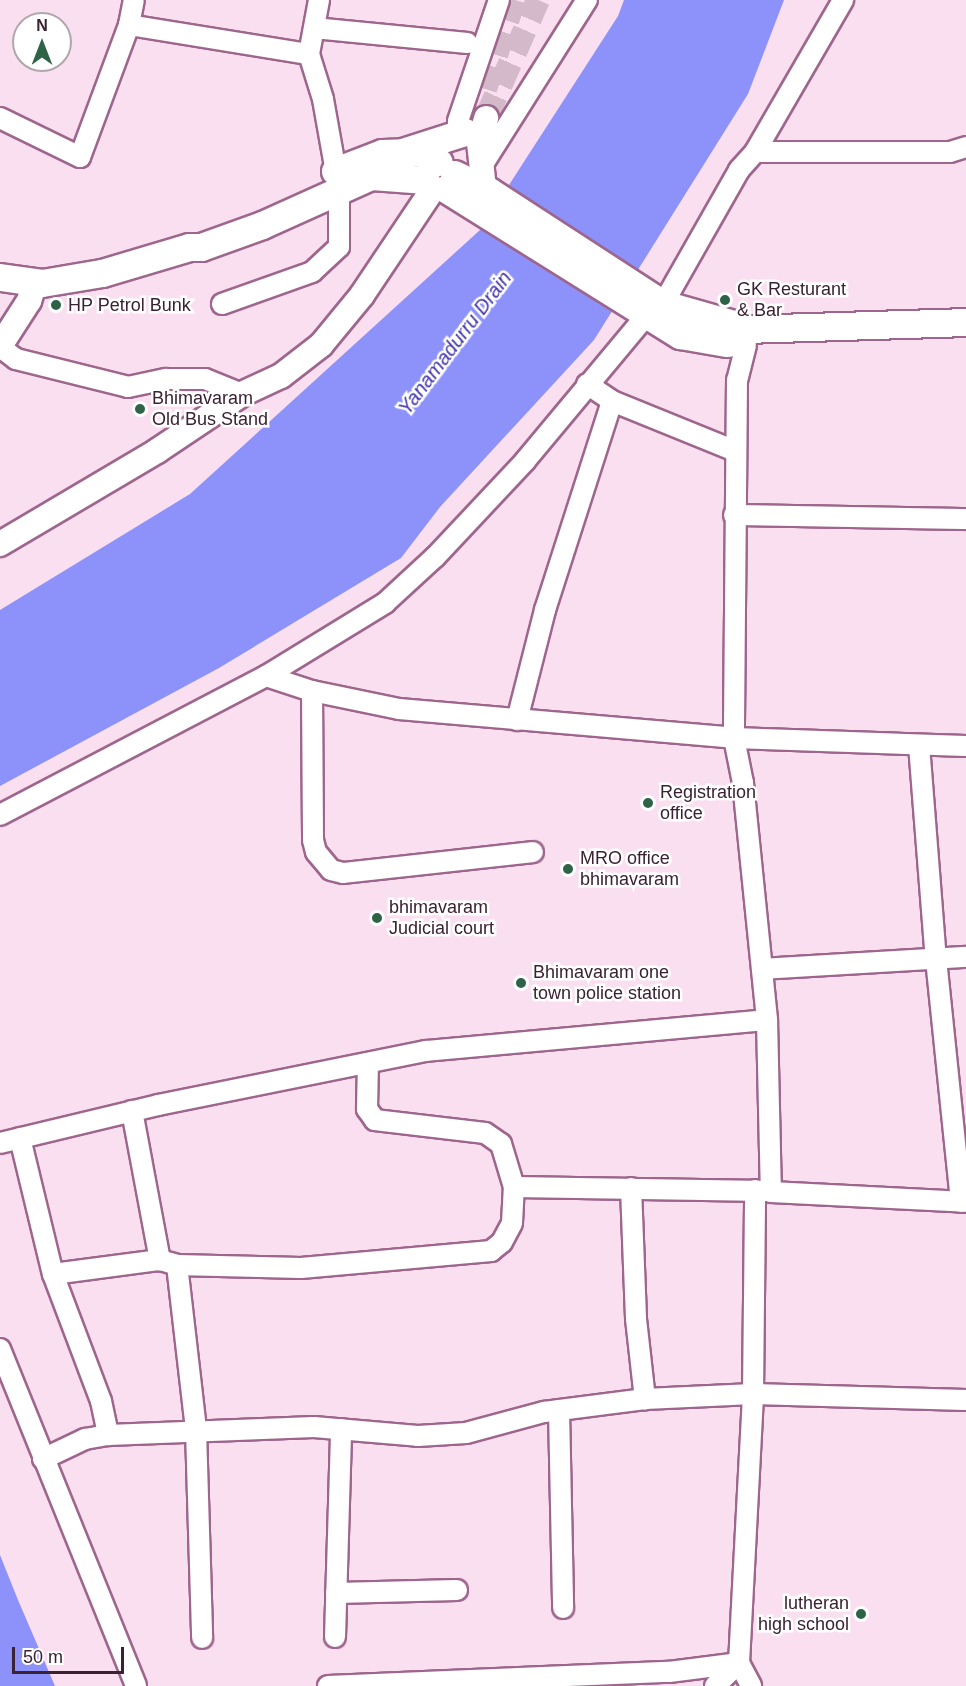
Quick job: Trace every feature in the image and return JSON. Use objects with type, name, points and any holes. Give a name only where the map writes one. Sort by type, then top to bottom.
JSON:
[{"type":"highway","points":[[405,151],[477,125]]},
{"type":"highway","points":[[19,279],[102,273],[189,246],[193,239],[337,180],[382,153],[419,152],[442,175]]},
{"type":"highway","points":[[337,180],[371,176],[442,175],[483,189],[650,307],[680,335],[782,334],[966,322]]},
{"type":"highway","points":[[782,334],[966,334]]},
{"type":"main road","points":[[0,544],[157,452],[242,394],[281,376],[321,345],[362,296],[477,125]]},
{"type":"main road","points":[[477,125],[483,189]]},
{"type":"main road","points":[[0,326],[19,279]]},
{"type":"main road","points":[[0,347],[29,301],[19,279]]},
{"type":"street","points":[[0,118],[80,157],[129,25],[134,0]]},
{"type":"street","points":[[222,304],[312,272],[329,260],[339,246],[342,229],[337,180],[323,99],[309,54],[319,0]]},
{"type":"street","points":[[477,125],[458,121],[499,0]]},
{"type":"street","points":[[483,189],[587,0]]},
{"type":"street","points":[[0,815],[266,676],[385,603],[435,557],[517,470],[650,307],[739,170],[754,152],[843,0]]},
{"type":"street","points":[[129,25],[309,54]]},
{"type":"street","points":[[314,28],[467,43]]},
{"type":"street","points":[[754,152],[950,152],[966,147]]},
{"type":"street","points":[[731,336],[737,380],[734,515],[734,738],[743,783],[767,1020],[763,1191],[739,1663],[751,1686]]},
{"type":"street","points":[[0,347],[16,359],[128,387],[166,380],[205,380],[242,394]]},
{"type":"street","points":[[587,384],[612,401],[735,452]]},
{"type":"street","points":[[517,720],[545,610],[612,401]]},
{"type":"street","points":[[734,515],[966,519]]},
{"type":"street","points":[[266,676],[312,691],[399,709],[734,738],[966,746]]},
{"type":"street","points":[[312,691],[314,840],[316,852],[331,870],[343,873],[533,852]]},
{"type":"street","points":[[514,1187],[763,1191],[963,1202],[958,1107],[936,959],[919,745]]},
{"type":"street","points":[[762,969],[966,957]]},
{"type":"street","points":[[0,1143],[132,1112],[426,1052],[767,1020]]},
{"type":"street","points":[[53,1274],[169,1262],[301,1268],[491,1251],[502,1242],[512,1223],[514,1187],[501,1144],[484,1133],[375,1120],[367,1109],[368,1063]]},
{"type":"street","points":[[132,1112],[169,1262],[196,1430],[202,1638]]},
{"type":"street","points":[[20,1138],[53,1274],[101,1401],[108,1435]]},
{"type":"street","points":[[631,1188],[636,1319],[645,1399]]},
{"type":"street","points":[[0,1349],[136,1686]]},
{"type":"street","points":[[43,1459],[85,1439],[108,1435],[196,1430],[341,1429],[418,1436],[466,1433],[559,1410],[645,1399],[753,1394],[966,1400]]},
{"type":"street","points":[[559,1410],[563,1608]]},
{"type":"street","points":[[335,1637],[341,1429]]},
{"type":"street","points":[[336,1593],[457,1590]]},
{"type":"street","points":[[328,1686],[669,1672],[739,1663]]},
{"type":"street","points":[[715,1686],[739,1663]]},
{"type":"water","name":"Yanamadurru Drain","points":[[624,0],[784,0],[748,94],[594,340],[440,507],[401,558],[219,668],[0,786],[0,610],[190,494],[480,230],[618,16]]},
{"type":"water","points":[[0,1555],[18,1600],[55,1686],[0,1686]]},
{"type":"tunnel","points":[[485,89],[514,0]]},
{"type":"tunnel","points":[[486,118],[538,0]]},
{"type":"place","name":"GK Resturant & Bar","points":[[725,300]]},
{"type":"place","name":"HP Petrol Bunk","points":[[56,305]]},
{"type":"place","name":"Bhimavaram Old Bus Stand","points":[[140,409]]},
{"type":"place","name":"Registration office","points":[[648,803]]},
{"type":"place","name":"MRO office bhimavaram","points":[[568,869]]},
{"type":"place","name":"bhimavaram Judicial court","points":[[377,918]]},
{"type":"place","name":"Bhimavaram one town police station","points":[[521,983]]},
{"type":"place","name":"lutheran high school","points":[[861,1614]]}]
